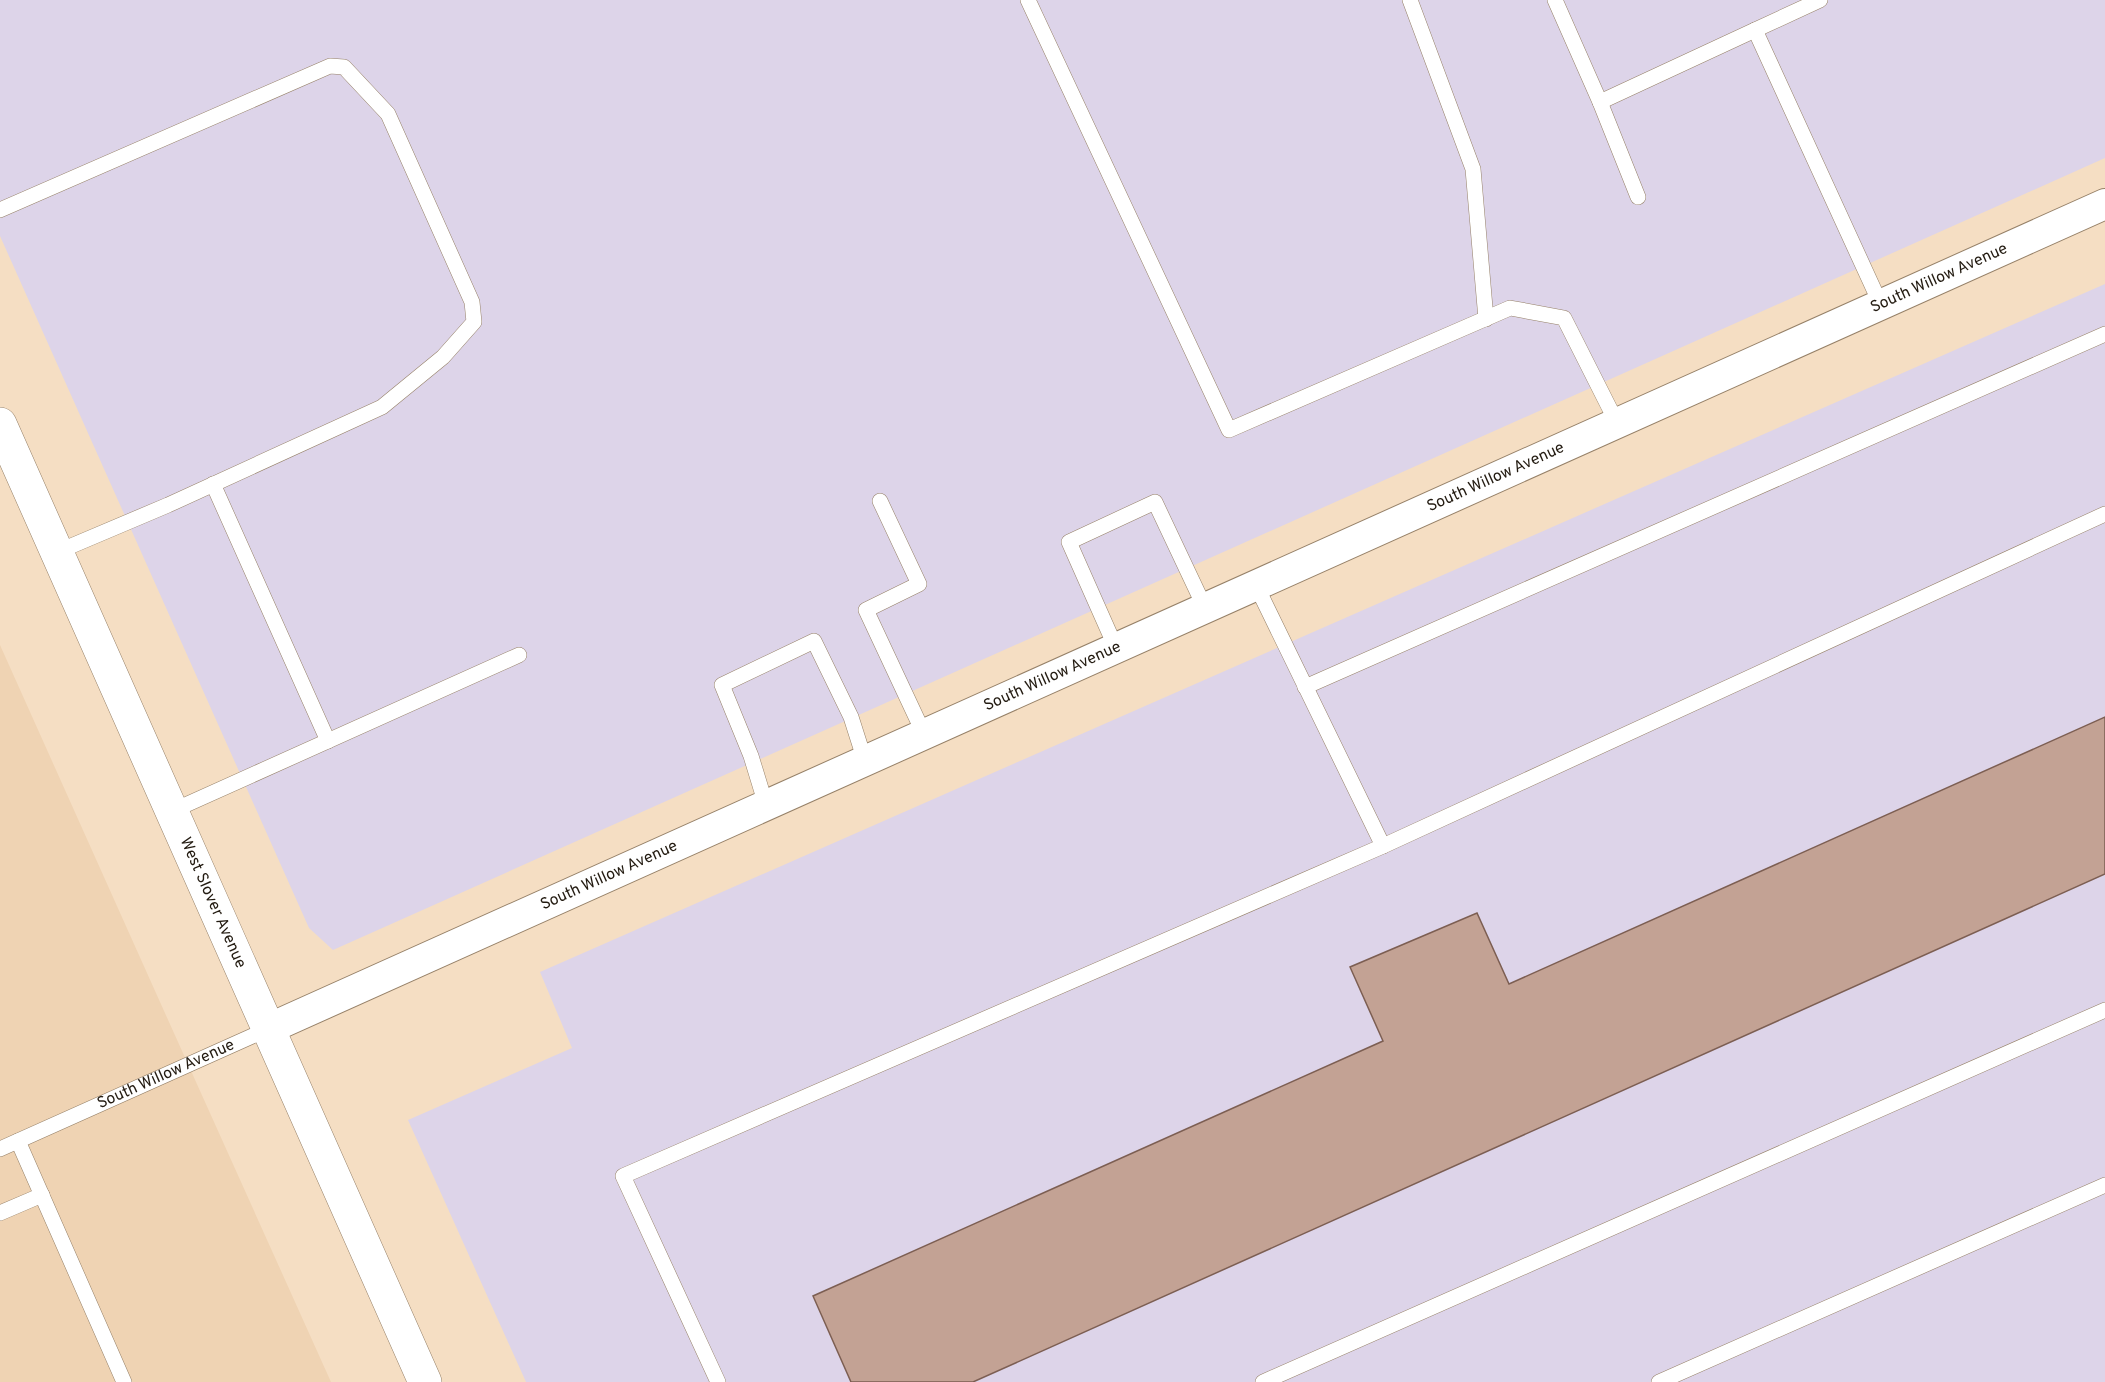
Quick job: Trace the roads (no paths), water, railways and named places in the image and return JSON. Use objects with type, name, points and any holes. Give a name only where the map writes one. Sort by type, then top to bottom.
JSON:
[{"type":"main road","name":"West Slover Avenue","points":[[0,424],[425,1382]]},
{"type":"street","name":"South Willow Avenue","points":[[268,1029],[2105,204]]},
{"type":"lane","points":[[1028,0],[1229,430],[1510,308],[1564,318],[1617,423]]},
{"type":"lane","points":[[1410,0],[1473,169],[1486,319]]},
{"type":"lane","points":[[1555,0],[1600,102],[1638,197]]},
{"type":"lane","points":[[1600,102],[1820,0]]},
{"type":"lane","points":[[1755,30],[1881,304]]},
{"type":"lane","points":[[0,210],[330,66],[344,67],[388,114],[472,302],[474,322],[443,357],[382,407],[57,552]]},
{"type":"lane","points":[[1305,687],[2105,334]]},
{"type":"lane","points":[[213,484],[328,741]]},
{"type":"lane","points":[[880,501],[919,584],[866,610],[924,734]]},
{"type":"lane","points":[[1116,648],[1069,542],[1155,502],[1205,608]]},
{"type":"lane","points":[[718,1382],[623,1176],[1383,846],[2105,514]]},
{"type":"lane","points":[[1256,585],[1383,846]]},
{"type":"lane","points":[[766,805],[751,756],[722,685],[814,641],[850,717],[865,761]]},
{"type":"lane","points":[[172,811],[519,655]]},
{"type":"lane","points":[[1263,1382],[2105,1010]]},
{"type":"lane","name":"South Willow Avenue","points":[[0,1149],[268,1029]]},
{"type":"lane","points":[[18,1141],[124,1382]]},
{"type":"lane","points":[[1659,1382],[2105,1185]]},
{"type":"lane","points":[[0,1212],[42,1195]]}]
